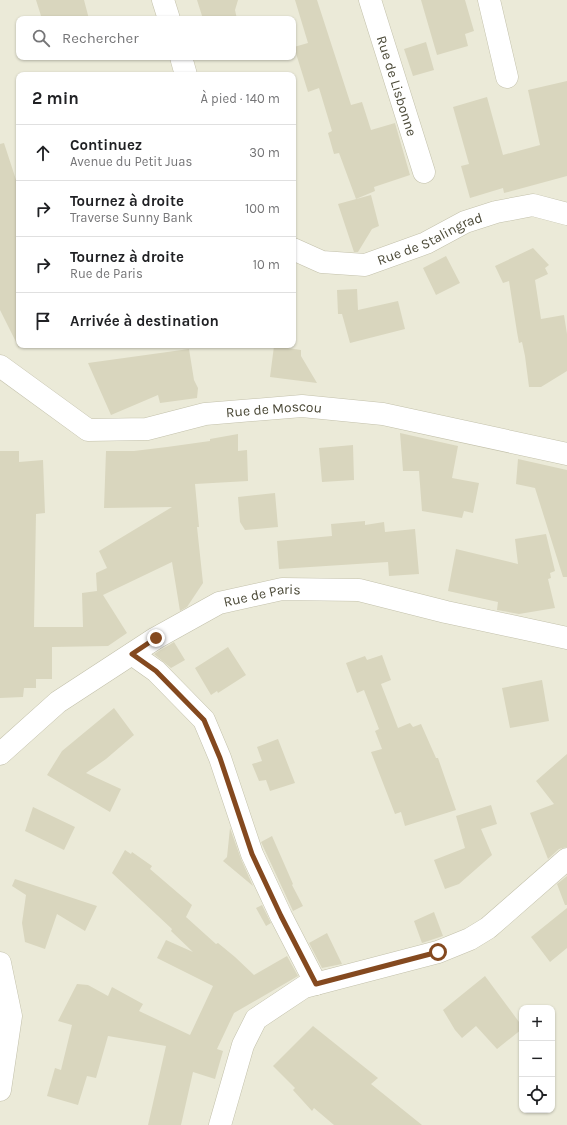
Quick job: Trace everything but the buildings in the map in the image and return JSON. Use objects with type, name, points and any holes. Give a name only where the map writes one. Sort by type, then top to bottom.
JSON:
[{"type":"street","points":[[163,0],[168,16]]},
{"type":"street","name":"Rue de Lisbonne","points":[[370,0],[424,172]]},
{"type":"street","points":[[489,0],[507,77]]},
{"type":"street","points":[[182,60],[185,72]]},
{"type":"street","name":"Rue de Stalingrad","points":[[296,250],[322,262],[365,265],[426,243],[465,222],[496,212],[533,205],[567,214]]},
{"type":"street","name":"Rue de Moscou","points":[[0,366],[88,430],[147,429],[205,414],[302,406],[383,414],[567,454]]},
{"type":"street","name":"Rue de Paris","points":[[0,754],[58,702],[156,638],[219,603],[282,589],[359,590],[446,612],[567,638]]},
{"type":"street","points":[[132,654],[156,671],[204,720],[220,758],[252,854],[281,916],[316,984]]},
{"type":"street","points":[[220,1125],[243,1045],[256,1019],[304,987],[438,952],[470,939],[488,928],[567,859]]},
{"type":"street","points":[[0,962],[11,1016],[0,1090]]},
{"type":"shaded area","points":[[0,0],[567,0],[567,1125],[0,1125]]},
{"type":"route","points":[[156,638],[132,654],[156,671],[204,720],[220,758],[252,854],[281,916],[316,984],[438,952]]}]
